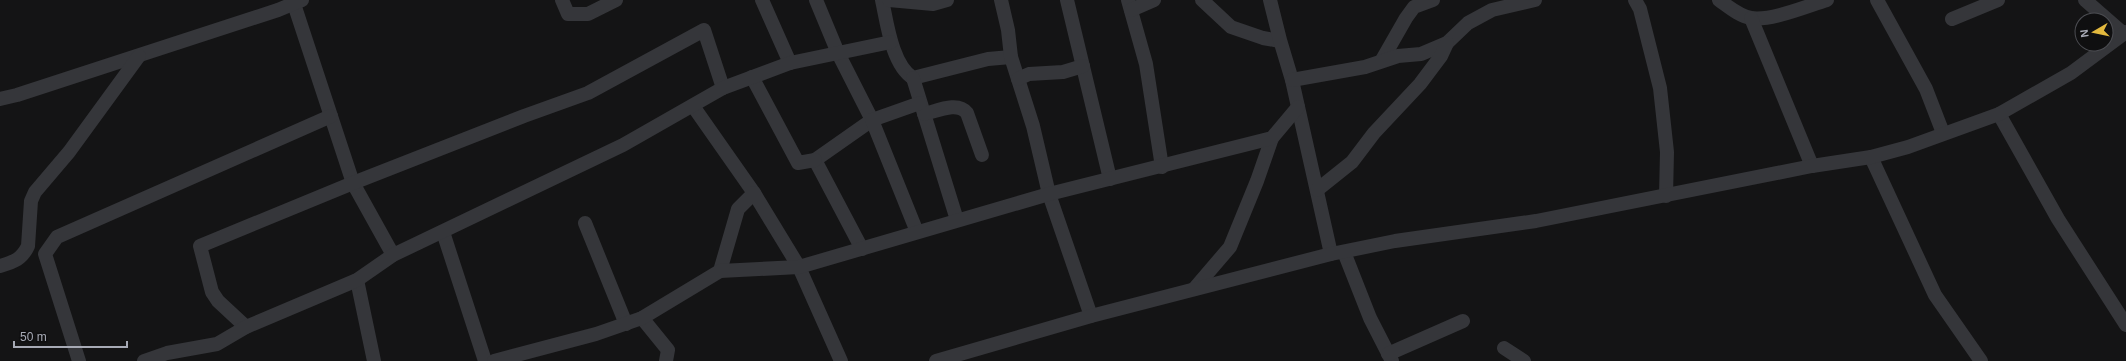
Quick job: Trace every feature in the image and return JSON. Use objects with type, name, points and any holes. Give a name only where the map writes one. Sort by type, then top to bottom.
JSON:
[{"type":"street","points":[[562,0],[568,14],[588,14],[616,0]]},
{"type":"street","points":[[762,0],[790,63]]},
{"type":"street","points":[[816,0],[838,53],[872,120],[917,232]]},
{"type":"street","points":[[882,0],[891,42],[904,73],[912,78],[957,220]]},
{"type":"street","points":[[889,0],[932,4],[947,0]]},
{"type":"street","points":[[1001,0],[1008,30],[1011,57],[1033,126],[1049,194],[1091,316]]},
{"type":"street","points":[[1067,0],[1110,179]]},
{"type":"street","points":[[1154,0],[1129,5],[1146,64],[1162,167]]},
{"type":"street","points":[[1202,0],[1231,27],[1263,38],[1280,41]]},
{"type":"street","points":[[1270,0],[1280,41],[1292,80],[1317,190],[1338,253],[1390,357],[1463,321]]},
{"type":"street","points":[[1382,60],[1414,7],[1433,0]]},
{"type":"street","points":[[1292,80],[1365,67],[1382,60],[1421,54],[1447,43],[1468,23],[1492,10],[1535,0]]},
{"type":"street","points":[[1635,0],[1640,9],[1660,88],[1667,152],[1666,196]]},
{"type":"street","points":[[1719,0],[1738,13],[1752,18],[1767,18],[1827,0]]},
{"type":"street","points":[[1877,0],[1926,89],[1943,133]]},
{"type":"street","points":[[1952,19],[1998,0]]},
{"type":"street","points":[[936,361],[1091,316],[1338,253],[1395,242],[1536,221],[1812,166],[1870,157],[1908,146],[1999,114],[2071,73],[2125,33],[2085,0]]},
{"type":"street","points":[[0,99],[17,95],[139,56],[298,2],[331,116],[353,183],[393,255]]},
{"type":"street","points":[[1752,18],[1812,166]]},
{"type":"street","points":[[246,327],[218,301],[212,292],[200,246],[353,183],[524,116],[588,93],[704,30],[723,88]]},
{"type":"street","points":[[144,361],[167,353],[217,344],[246,327],[357,280],[393,255],[623,145],[723,88],[790,63],[891,42]]},
{"type":"street","points":[[1317,190],[1352,162],[1374,133],[1390,118],[1420,84],[1441,56],[1447,43]]},
{"type":"street","points":[[0,266],[21,258],[25,253],[28,246],[31,201],[35,192],[69,152],[139,56]]},
{"type":"street","points":[[912,78],[988,59],[1011,57]]},
{"type":"street","points":[[1018,79],[1029,74],[1063,72],[1083,66]]},
{"type":"street","points":[[752,77],[798,163],[815,160],[872,120],[922,109],[957,106],[964,108],[967,113],[982,155]]},
{"type":"street","points":[[693,106],[754,193],[800,267],[841,361]]},
{"type":"street","points":[[1194,289],[1230,247],[1257,181],[1272,138],[1298,107]]},
{"type":"street","points":[[1999,114],[2058,219],[2126,325]]},
{"type":"street","points":[[79,361],[45,254],[57,237],[331,116]]},
{"type":"street","points":[[494,361],[596,334],[642,318],[720,271],[800,267],[1049,194],[1162,167],[1272,138]]},
{"type":"street","points":[[1870,157],[1936,295],[1981,361]]},
{"type":"street","points":[[815,160],[862,249]]},
{"type":"street","points":[[720,271],[738,209],[754,193]]},
{"type":"street","points":[[585,223],[626,324]]},
{"type":"street","points":[[443,232],[484,361]]},
{"type":"street","points":[[357,280],[374,361]]},
{"type":"street","points":[[642,318],[668,350],[666,361]]},
{"type":"street","points":[[1504,348],[1524,361]]}]
